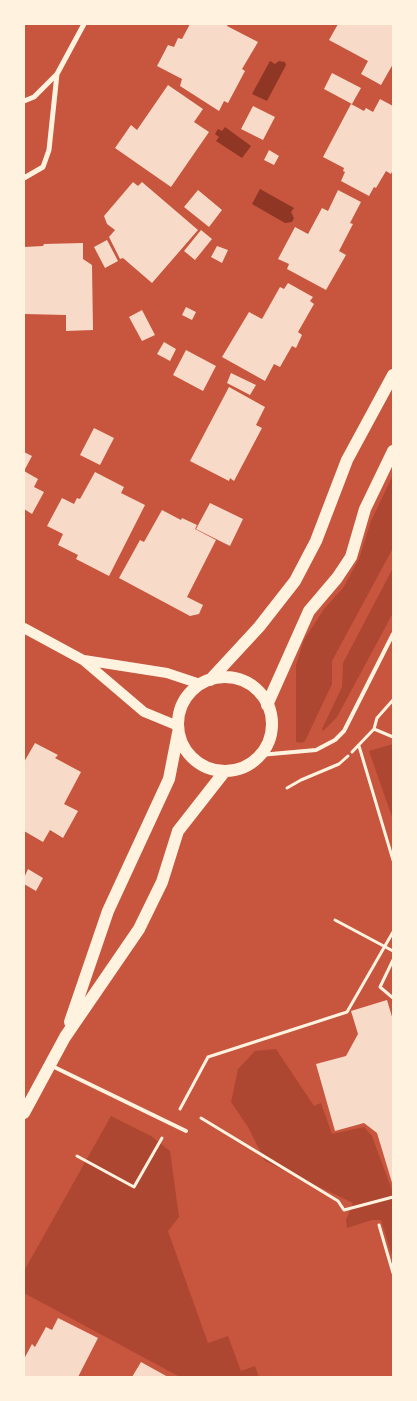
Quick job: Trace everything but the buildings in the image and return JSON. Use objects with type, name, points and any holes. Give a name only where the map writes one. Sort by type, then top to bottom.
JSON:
[{"type":"main road","points":[[65,1037],[108,911],[169,779],[179,713],[184,702],[191,692],[205,682],[259,627],[295,582],[316,541],[346,460],[393,375]]},
{"type":"main road","points":[[268,705],[308,611],[337,578],[351,557],[365,509],[393,451]]},
{"type":"main road","points":[[24,628],[83,660],[144,712],[178,729],[183,745],[190,756],[200,764],[212,769],[225,771],[238,769],[250,764],[260,755],[267,744],[272,718],[268,705],[260,693],[250,685],[237,679],[224,678],[205,682],[167,673],[83,660]]},
{"type":"main road","points":[[24,1113],[65,1037],[139,930],[162,882],[178,831],[225,771]]},
{"type":"street","points":[[24,101],[34,97],[57,74],[84,24]]},
{"type":"street","points":[[24,178],[43,167],[48,150],[57,74]]},
{"type":"lane","points":[[260,755],[316,750],[335,740],[344,731],[393,634]]},
{"type":"lane","points":[[50,1065],[186,1131]]},
{"type":"path","points":[[393,700],[378,718],[374,728],[393,737]]},
{"type":"path","points":[[359,746],[393,860]]},
{"type":"path","points":[[335,920],[393,951]]},
{"type":"path","points":[[77,1156],[134,1187],[208,1058],[347,1012],[393,932]]},
{"type":"path","points":[[393,960],[380,987],[393,998]]},
{"type":"path","points":[[194,1115],[338,1201],[344,1210],[393,1196]]},
{"type":"path","points":[[379,1225],[393,1273]]},
{"type":"shaded area","points":[[270,61],[275,64],[279,61],[285,62],[286,65],[267,101],[252,94]]},
{"type":"shaded area","points":[[225,127],[251,146],[242,158],[216,141],[219,137],[215,134],[218,129],[222,131]]},
{"type":"shaded area","points":[[260,189],[294,208],[291,212],[294,218],[292,222],[285,223],[252,204]]},
{"type":"shaded area","points":[[393,475],[393,548],[332,661],[332,684],[305,741],[302,743],[296,742],[296,665],[304,640],[324,609],[343,588],[359,559],[371,521]]},
{"type":"shaded area","points":[[393,568],[393,613],[337,717],[323,731],[322,729],[342,687],[343,663]]},
{"type":"shaded area","points":[[393,744],[393,820],[369,751]]},
{"type":"shaded area","points":[[276,1049],[314,1106],[321,1103],[332,1134],[364,1127],[372,1136],[393,1193],[393,1259],[381,1220],[372,1220],[347,1228],[346,1220],[353,1203],[265,1161],[248,1127],[231,1102],[238,1069],[255,1051]]},
{"type":"shaded area","points":[[111,1116],[151,1136],[170,1151],[179,1217],[168,1231],[208,1343],[228,1336],[241,1371],[255,1366],[259,1377],[180,1377],[24,1293],[24,1271]]}]
